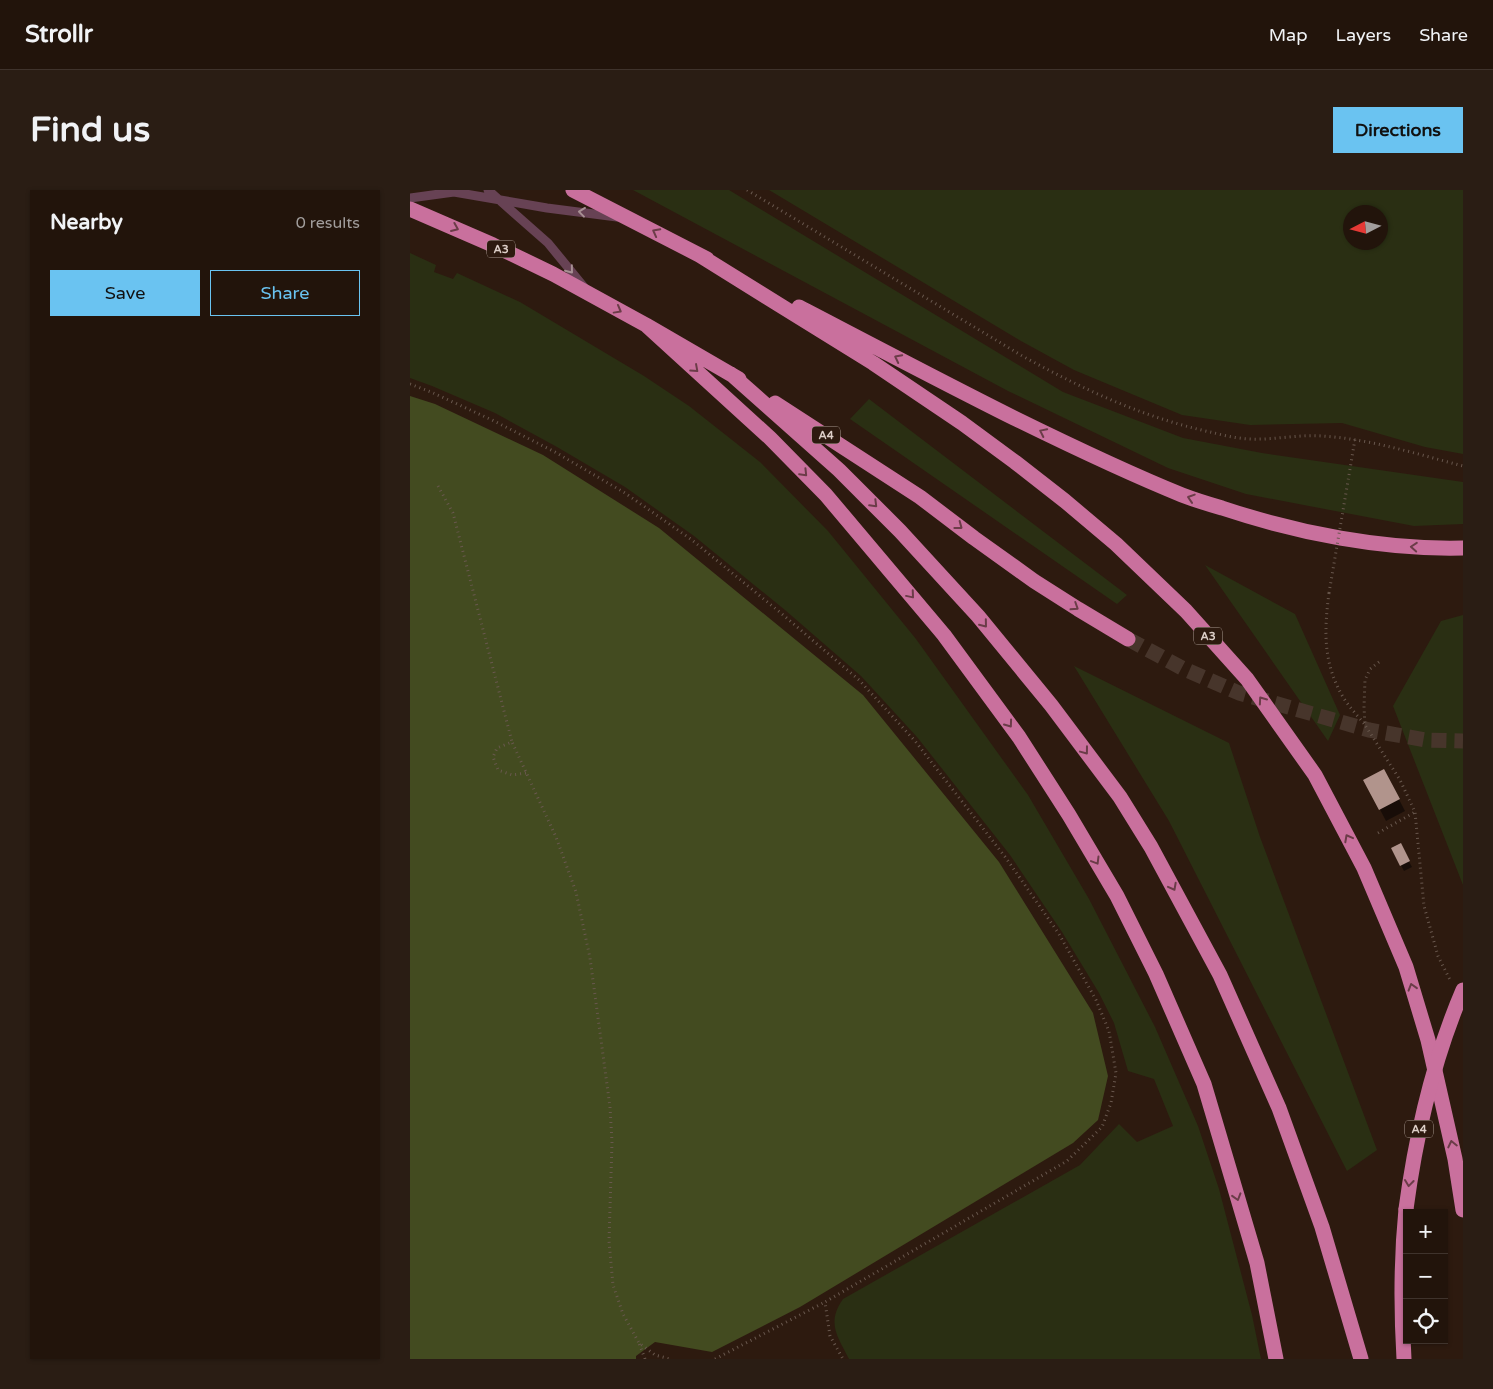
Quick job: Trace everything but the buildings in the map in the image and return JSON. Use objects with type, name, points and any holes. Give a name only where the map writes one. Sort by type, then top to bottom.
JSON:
[{"type":"highway","name":"A3","points":[[573,190],[1008,415],[1097,459],[1184,496],[1274,524],[1351,540],[1412,547],[1463,548]]},
{"type":"highway","name":"A3","points":[[410,209],[493,245],[553,274],[731,374],[839,470],[900,531],[978,616],[1051,705],[1125,805],[1152,847],[1220,975],[1279,1108],[1322,1227],[1362,1359]]},
{"type":"highway","name":"A3","points":[[699,255],[873,363],[962,423],[1014,462],[1116,544],[1186,611],[1247,678],[1315,775],[1364,868],[1406,967],[1428,1040],[1455,1160],[1463,1210]]},
{"type":"highway","name":"A3","points":[[646,325],[770,438],[826,495],[944,634],[1019,737],[1069,815],[1117,896],[1156,974],[1204,1084],[1257,1264],[1276,1359]]},
{"type":"highway","name":"A4","points":[[731,374],[920,497],[1034,581],[1128,639]]},
{"type":"highway","name":"A4","points":[[1404,1359],[1402,1319],[1403,1247],[1413,1160],[1428,1094],[1458,988]]},
{"type":"lane","points":[[488,190],[548,243],[590,294]]},
{"type":"lane","points":[[410,198],[454,192],[547,208],[631,219]]},
{"type":"path","points":[[747,190],[1024,357],[1118,404],[1186,427],[1239,438],[1263,440],[1321,436],[1354,439],[1463,466]]},
{"type":"path","points":[[410,384],[500,424],[555,452],[625,493],[692,540],[859,680],[915,741],[1006,858],[1059,934],[1096,1000],[1109,1031],[1116,1073],[1111,1103],[1102,1127],[1067,1161],[825,1302],[715,1359]]},
{"type":"path","points":[[1354,439],[1329,594],[1326,621],[1326,644],[1329,662],[1334,679],[1344,697],[1365,725],[1400,780],[1415,812],[1424,906],[1438,956],[1458,988]]},
{"type":"path","points":[[438,486],[453,513],[512,742],[556,837],[576,892],[590,958],[610,1107],[612,1142],[608,1241],[613,1285],[623,1314],[646,1359]]},
{"type":"path","points":[[1365,725],[1366,680],[1370,669],[1379,662]]},
{"type":"path","points":[[512,742],[498,748],[493,757],[498,770],[512,775],[526,773]]},
{"type":"path","points":[[1378,833],[1415,812]]},
{"type":"path","points":[[825,1302],[830,1336],[843,1359]]},
{"type":"path","points":[[639,1343],[655,1355],[670,1359]]},
{"type":"green space","points":[[633,190],[729,190],[1063,392],[1183,438],[1262,453],[1463,482],[1463,524],[1414,526],[1246,494],[1168,468],[1008,391]]},
{"type":"green space","points":[[769,190],[1463,190],[1463,454],[1425,447],[1342,423],[1250,425],[1182,415],[1074,370],[1021,341]]},
{"type":"green space","points":[[410,253],[436,265],[434,272],[453,279],[457,273],[520,302],[644,376],[689,406],[760,462],[828,531],[916,639],[1028,795],[1089,899],[1155,1027],[1198,1126],[1219,1189],[1252,1315],[1261,1359],[849,1359],[838,1337],[835,1323],[835,1315],[843,1299],[1080,1165],[1119,1124],[1137,1142],[1173,1126],[1154,1079],[1128,1071],[1114,1023],[1099,993],[1062,932],[1010,855],[917,737],[861,676],[785,610],[694,536],[625,487],[495,413],[410,378]]},
{"type":"green space","points":[[410,396],[435,404],[543,455],[659,528],[863,695],[999,862],[1093,1013],[1108,1076],[1098,1120],[1073,1143],[800,1307],[712,1352],[655,1342],[636,1356],[636,1359],[410,1359]]},
{"type":"green space","points":[[869,399],[1127,595],[1117,604],[850,419]]},
{"type":"green space","points":[[1205,565],[1295,614],[1340,715],[1328,741]]},
{"type":"green space","points":[[1463,615],[1463,885],[1393,706],[1441,621]]},
{"type":"green space","points":[[1074,666],[1229,743],[1260,837],[1377,1150],[1347,1171],[1169,821]]},
{"type":"tunnel","points":[[1128,639],[1182,668],[1239,693],[1369,730],[1426,740],[1463,741]]}]
